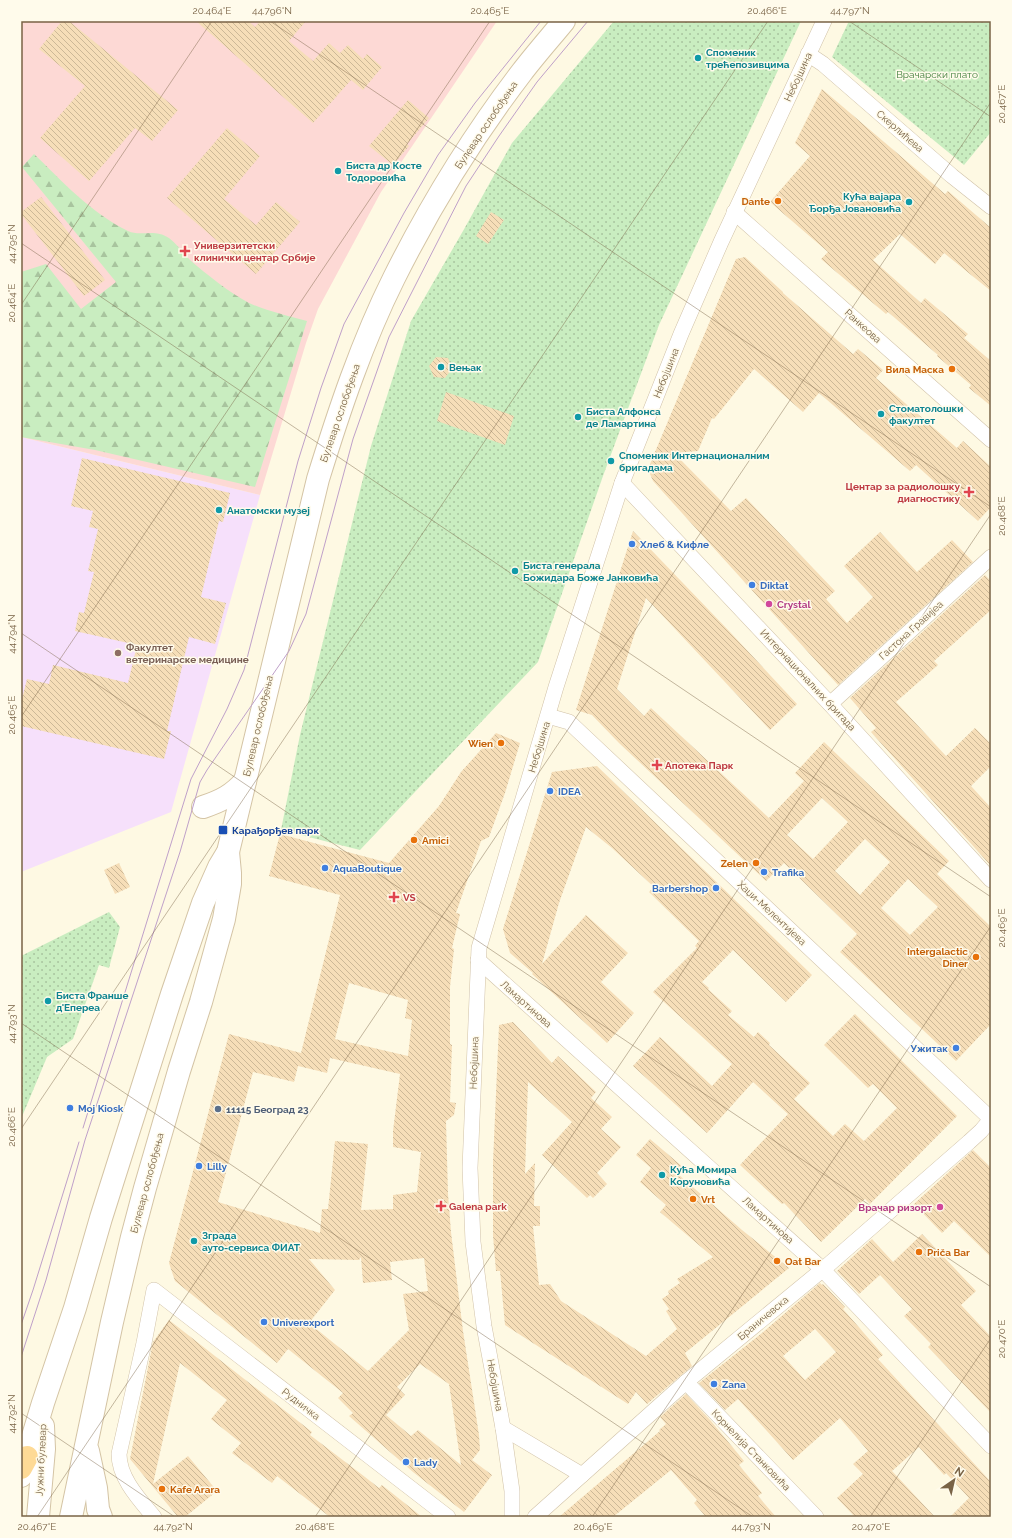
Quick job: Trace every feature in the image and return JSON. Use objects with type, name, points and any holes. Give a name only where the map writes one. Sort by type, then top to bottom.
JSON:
[{"type":"main road","name":"Булевар ослобођења","points":[[23,1468],[75,1308],[103,1212],[172,994],[210,886],[229,845],[318,479],[338,416],[370,331],[421,226],[481,129],[517,78],[564,21]]},
{"type":"main road","points":[[229,845],[216,818],[203,807],[229,796],[245,781]]},
{"type":"main road","name":"Булевар ослобођења","points":[[71,1517],[112,1322],[145,1188],[201,1002],[224,918],[230,884],[229,845]]},
{"type":"main road","name":"Јужни булевар","points":[[38,1517],[44,1449],[43,1403]]},
{"type":"main road","points":[[86,1442],[101,1517]]},
{"type":"street","name":"Небојшина","points":[[512,1517],[512,1492],[503,1428],[484,1326],[472,1242],[470,1168],[478,960],[485,926],[556,687],[622,484],[681,334],[734,212],[824,21]]},
{"type":"street","name":"Скерлићева","points":[[808,54],[822,64],[952,176],[991,207]]},
{"type":"street","name":"Ранкеова","points":[[734,212],[991,440]]},
{"type":"street","name":"Интернационалних бригада","points":[[622,484],[830,704],[991,880]]},
{"type":"street","name":"Гастона Гравијеа","points":[[830,704],[991,557]]},
{"type":"street","name":"Хаџи-Мелентијева","points":[[548,716],[569,722],[991,1119]]},
{"type":"street","name":"Ламартинова","points":[[478,960],[822,1269],[991,1446]]},
{"type":"street","name":"Браничевска","points":[[535,1517],[686,1382],[986,1136],[991,1119]]},
{"type":"street","name":"Рудничка","points":[[154,1517],[125,1479],[121,1470],[118,1454],[144,1343],[154,1290],[448,1517]]},
{"type":"street","name":"Корнелија Станковића","points":[[686,1382],[816,1517]]},
{"type":"street","points":[[503,1428],[582,1475]]},
{"type":"shaded area","name":"Универзитетски клинички центар Србије","points":[[21,21],[497,21],[381,192],[318,309],[306,343],[260,495],[21,437]]},
{"type":"shaded area","name":"Факултет ветеринарске медицине","points":[[21,437],[260,495],[171,812],[21,872]]},
{"type":"green space","name":"Карађорђев парк","points":[[614,21],[801,21],[659,325],[603,476],[538,662],[360,850],[281,830],[300,735],[371,446],[411,321],[512,143]]},
{"type":"green space","name":"Врачарски плато","points":[[849,21],[991,21],[991,132],[964,165],[832,57]]},
{"type":"green space","points":[[34,154],[78,196],[115,224],[133,233],[153,233],[169,238],[203,271],[226,289],[242,299],[263,308],[307,321],[255,487],[95,450],[21,437],[21,272],[46,264],[81,309],[116,282],[22,167]]},
{"type":"green space","points":[[109,912],[120,927],[109,968],[99,965],[73,1039],[47,1057],[21,1119],[21,956]]},
{"type":"building","points":[[62,21],[69,21],[178,110],[152,141],[135,128],[89,181],[40,138],[85,86],[39,49]]},
{"type":"building","points":[[196,21],[248,21],[255,27],[260,21],[306,21],[289,41],[313,61],[329,43],[340,53],[348,45],[363,59],[367,54],[382,67],[363,90],[351,80],[313,123]]},
{"type":"building","points":[[822,89],[945,194],[948,191],[991,228],[991,291],[944,253],[935,264],[900,234],[873,260],[921,303],[925,298],[968,334],[964,338],[991,361],[991,406],[969,388],[971,385],[937,356],[938,355],[888,312],[886,314],[821,259],[828,252],[770,202],[810,156],[795,143]]},
{"type":"building","points":[[408,100],[429,118],[407,144],[409,146],[393,165],[369,146]]},
{"type":"building","points":[[227,128],[260,156],[224,199],[256,225],[276,202],[300,222],[256,274],[167,198]]},
{"type":"building","points":[[41,197],[105,280],[84,296],[21,214],[21,212]]},
{"type":"building","points":[[491,212],[504,220],[488,244],[476,236]]},
{"type":"building","points":[[745,257],[783,293],[853,354],[858,349],[883,370],[876,378],[957,448],[963,441],[991,467],[991,507],[978,521],[916,465],[910,471],[819,393],[803,412],[754,369],[714,419],[712,418],[698,451],[674,453],[731,511],[746,498],[835,591],[826,599],[847,623],[873,597],[844,566],[880,532],[917,572],[952,540],[973,562],[838,685],[653,481],[650,474],[650,464],[736,259]]},
{"type":"building","name":"Вењак","points":[[436,357],[448,358],[452,369],[445,378],[434,377],[429,366]]},
{"type":"building","points":[[446,392],[514,416],[505,445],[437,421]]},
{"type":"building","points":[[82,458],[230,493],[223,522],[219,521],[201,597],[226,603],[215,644],[189,637],[167,731],[171,731],[164,759],[21,726],[21,703],[27,679],[49,684],[53,665],[128,683],[137,645],[75,631],[79,612],[84,613],[94,572],[88,571],[98,529],[89,527],[93,511],[71,506]]},
{"type":"building","points":[[633,531],[797,704],[770,730],[646,598],[617,689],[644,716],[651,708],[769,818],[804,781],[795,773],[824,742],[949,861],[937,874],[991,927],[991,1024],[956,1061],[840,952],[857,934],[784,863],[766,881],[619,743],[592,715],[576,710]],"holes":[[[822,798],[848,822],[813,859],[787,835]],[[865,839],[890,862],[860,895],[835,871]],[[908,879],[938,907],[910,935],[881,908]]]},
{"type":"building","points":[[985,575],[991,581],[991,610],[934,661],[938,665],[896,702],[946,756],[975,728],[991,744],[991,766],[971,786],[991,808],[991,866],[871,732],[876,728],[850,698]]},
{"type":"building","points":[[496,733],[520,743],[505,793],[489,837],[481,841],[456,913],[460,914],[452,948],[454,949],[450,987],[450,1044],[452,1045],[450,1102],[456,1103],[454,1115],[446,1121],[448,1194],[463,1331],[479,1435],[480,1450],[472,1460],[492,1475],[464,1512],[413,1472],[349,1416],[353,1413],[338,1398],[343,1393],[288,1349],[277,1363],[175,1281],[169,1263],[229,1034],[301,1053],[340,895],[269,876],[280,834],[389,863],[439,806],[461,772]],"holes":[[[349,983],[408,1000],[405,1018],[412,1020],[408,1056],[335,1039]],[[330,1058],[400,1074],[393,1131],[393,1147],[421,1152],[417,1192],[393,1195],[393,1209],[361,1210],[368,1144],[335,1141],[328,1209],[322,1209],[320,1233],[218,1202],[253,1072],[294,1082],[298,1066],[327,1073]],[[361,1257],[363,1283],[392,1280],[390,1262],[424,1258],[428,1291],[403,1294],[409,1330],[368,1371],[309,1323],[335,1290],[309,1259],[359,1260]],[[420,1364],[449,1384],[461,1465],[418,1430],[411,1436],[386,1415],[405,1395],[397,1387]]]},
{"type":"building","points":[[597,766],[812,975],[786,1002],[733,950],[702,982],[732,1011],[728,1015],[754,1037],[758,1032],[770,1043],[769,1045],[810,1083],[794,1099],[833,1136],[845,1124],[864,1141],[897,1108],[873,1084],[868,1088],[824,1045],[855,1014],[957,1116],[870,1204],[865,1199],[821,1242],[784,1203],[782,1204],[740,1165],[788,1114],[753,1082],[707,1133],[633,1066],[660,1037],[712,1086],[732,1064],[653,992],[697,948],[695,946],[699,941],[649,892],[654,887],[612,848],[586,827],[559,903],[542,964],[586,915],[628,953],[601,982],[634,1013],[607,1043],[510,953],[503,929],[552,772]]},
{"type":"building","points":[[119,863],[130,887],[115,894],[104,870]]},
{"type":"building","points":[[513,1022],[552,1063],[558,1056],[596,1092],[591,1098],[612,1117],[601,1129],[621,1147],[597,1173],[607,1184],[593,1198],[590,1195],[587,1198],[542,1155],[572,1122],[528,1082],[525,1174],[535,1163],[534,1206],[540,1206],[540,1226],[533,1226],[539,1285],[550,1284],[561,1301],[646,1356],[677,1329],[666,1311],[669,1309],[662,1299],[669,1294],[668,1291],[680,1283],[677,1279],[713,1257],[660,1212],[666,1205],[640,1182],[651,1168],[636,1155],[650,1139],[684,1168],[679,1175],[742,1230],[789,1268],[685,1353],[692,1366],[647,1404],[636,1392],[628,1404],[505,1325],[500,1271],[496,1271],[493,1236],[493,1162],[499,1025]]},
{"type":"building","points":[[973,1150],[991,1168],[991,1257],[954,1221],[942,1233],[914,1204]]},
{"type":"building","points":[[922,1234],[976,1291],[961,1305],[991,1337],[991,1413],[928,1347],[931,1344],[904,1316],[912,1309],[880,1275],[859,1294],[837,1271],[872,1239],[893,1262]]},
{"type":"building","points":[[820,1283],[822,1285],[823,1284],[845,1307],[843,1309],[883,1355],[878,1359],[991,1482],[991,1517],[950,1517],[969,1498],[946,1473],[944,1475],[919,1447],[892,1471],[935,1517],[855,1517],[837,1498],[863,1474],[853,1464],[868,1451],[840,1418],[793,1460],[738,1399],[725,1410],[699,1383],[762,1333]],"holes":[[[815,1329],[836,1352],[805,1380],[783,1356]]]},
{"type":"building","points":[[169,1320],[312,1432],[310,1435],[379,1488],[382,1485],[422,1517],[330,1517],[277,1476],[272,1483],[232,1453],[241,1443],[211,1419],[227,1400],[180,1363],[153,1484],[188,1456],[217,1491],[185,1517],[178,1517],[130,1459],[153,1342]]},
{"type":"building","points":[[686,1394],[711,1421],[744,1461],[739,1465],[762,1493],[758,1496],[776,1517],[706,1517],[694,1503],[697,1500],[671,1470],[613,1517],[559,1517],[660,1431],[659,1430],[666,1424],[660,1417]]},
{"type":"tram line","points":[[83,1128],[191,779],[227,709],[244,670],[298,461],[321,388],[344,324],[404,213],[438,155],[475,103],[541,21]]},
{"type":"tram line","points":[[21,1357],[46,1280],[85,1140],[180,852],[200,782],[289,651],[306,614],[353,439],[389,337],[466,186],[537,82],[588,21]]},
{"type":"tram line","points":[[21,1325],[79,1142]]},
{"type":"place","name":"Споменик трећепозивцима","points":[[698,58]]},
{"type":"place","name":"Биста др Косте Тодоровића","points":[[338,171]]},
{"type":"place","name":"Dante","points":[[778,201]]},
{"type":"place","name":"Кућа вајара Ђорђа Јовановића","points":[[909,202]]},
{"type":"place","name":"Универзитетски клинички центар Србије","points":[[185,251]]},
{"type":"place","name":"Вењак","points":[[441,367]]},
{"type":"place","name":"Вила Маска","points":[[952,369]]},
{"type":"place","name":"Стоматолошки факултет","points":[[881,414]]},
{"type":"place","name":"Биста Алфонса де Ламартина","points":[[578,417]]},
{"type":"place","name":"Споменик Интернационалним бригадама","points":[[611,461]]},
{"type":"place","name":"Центар за радиолошку диагностику","points":[[969,492]]},
{"type":"place","name":"Анатомски музеј","points":[[219,510]]},
{"type":"place","name":"Хлеб & Кифле","points":[[632,544]]},
{"type":"place","name":"Биста генерала Божидара Боже Јанковића","points":[[515,571]]},
{"type":"place","name":"Diktat","points":[[752,585]]},
{"type":"place","name":"Crystal","points":[[769,604]]},
{"type":"place","name":"Факултет ветеринарске медицине","points":[[118,653]]},
{"type":"place","name":"Wien","points":[[501,743]]},
{"type":"place","name":"Апотека Парк","points":[[657,765]]},
{"type":"place","name":"IDEA","points":[[550,791]]},
{"type":"place","name":"Карађорђев парк","points":[[223,830]]},
{"type":"place","name":"Amici","points":[[414,840]]},
{"type":"place","name":"Zelen","points":[[756,863]]},
{"type":"place","name":"AquaBoutique","points":[[325,868]]},
{"type":"place","name":"Trafika","points":[[764,872]]},
{"type":"place","name":"Barbershop","points":[[716,888]]},
{"type":"place","name":"VS","points":[[394,897]]},
{"type":"place","name":"Intergalactic Diner","points":[[976,957]]},
{"type":"place","name":"Биста Франше д'Епереа","points":[[48,1001]]},
{"type":"place","name":"Ужитак","points":[[956,1048]]},
{"type":"place","name":"Moj Kiosk","points":[[70,1108]]},
{"type":"place","name":"11115 Београд 23","points":[[218,1109]]},
{"type":"place","name":"Lilly","points":[[199,1166]]},
{"type":"place","name":"Кућа Момира Коруновића","points":[[662,1175]]},
{"type":"place","name":"Vrt","points":[[693,1199]]},
{"type":"place","name":"Galena park","points":[[441,1206]]},
{"type":"place","name":"Врачар ризорт","points":[[940,1207]]},
{"type":"place","name":"Зграда ауто-сервиса ФИАТ","points":[[194,1241]]},
{"type":"place","name":"Priča Bar","points":[[919,1252]]},
{"type":"place","name":"Oat Bar","points":[[777,1261]]},
{"type":"place","name":"Univerexport","points":[[264,1322]]},
{"type":"place","name":"Zana","points":[[714,1384]]},
{"type":"place","name":"Lady","points":[[406,1462]]},
{"type":"place","name":"Kafe Arara","points":[[162,1489]]}]
